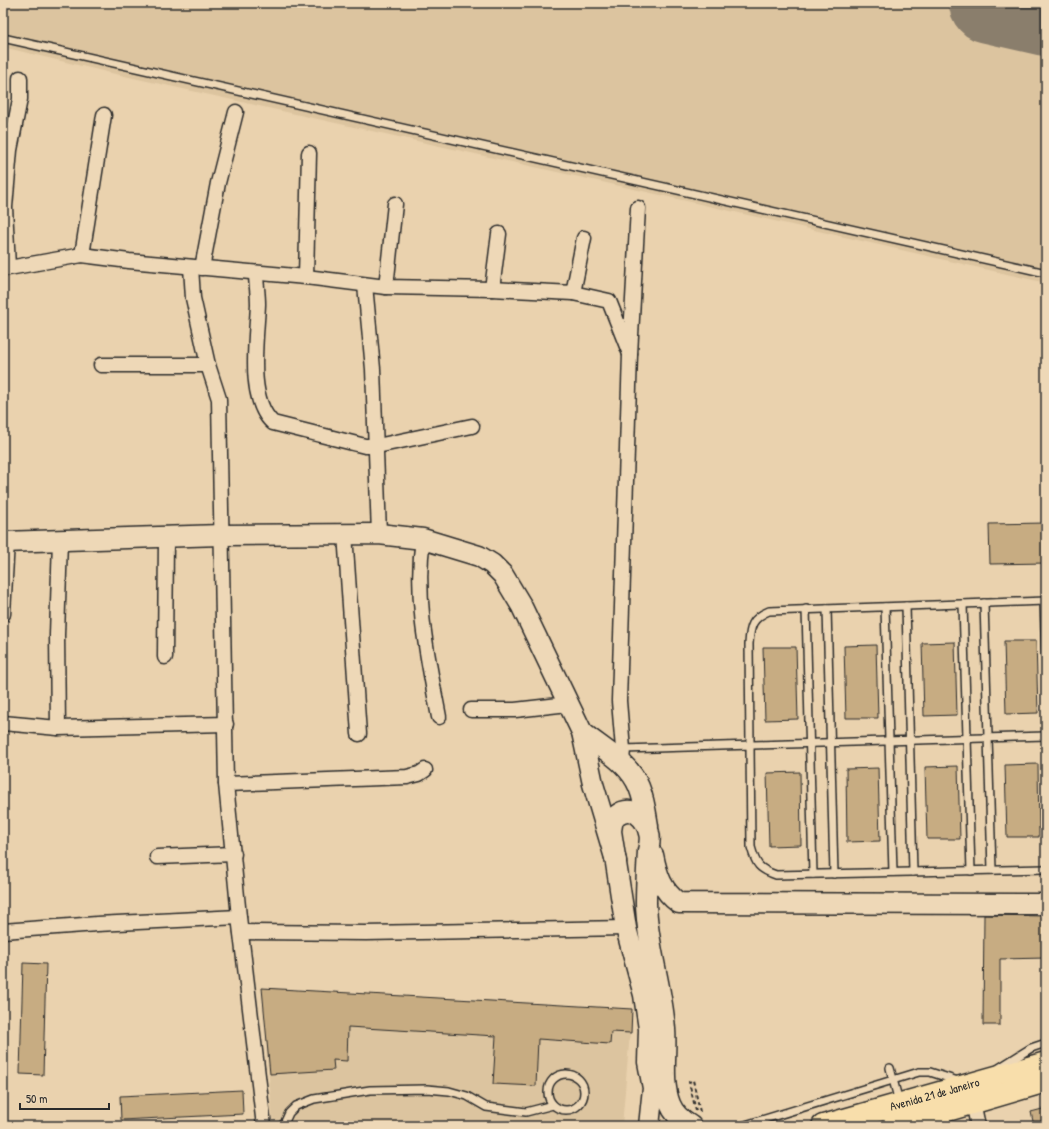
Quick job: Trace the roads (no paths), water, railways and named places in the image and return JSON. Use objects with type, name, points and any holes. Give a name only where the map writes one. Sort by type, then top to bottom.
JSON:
[{"type":"main road","name":"Avenida 21 de Janeiro","points":[[894,1126],[974,1090],[1046,1064]]},
{"type":"main road","name":"Avenida 21 de Janeiro","points":[[823,1126],[900,1104],[974,1090],[1046,1081]]},
{"type":"street","points":[[20,78],[20,100],[10,150],[5,207],[5,268],[82,255],[197,268],[306,277],[386,287],[492,288],[572,293],[609,301],[630,354]]},
{"type":"street","points":[[236,112],[197,268],[193,298],[208,365],[219,399],[222,469],[221,535],[226,724],[226,784],[239,917],[264,1126]]},
{"type":"street","points":[[82,255],[104,115]]},
{"type":"street","points":[[306,277],[309,153]]},
{"type":"street","points":[[386,287],[395,204]]},
{"type":"street","points":[[638,208],[630,354],[619,701],[623,756],[639,787],[650,834],[657,875],[670,897],[679,903],[1046,904]]},
{"type":"street","points":[[492,288],[499,234]]},
{"type":"street","points":[[572,293],[584,238]]},
{"type":"street","points":[[256,273],[258,302],[256,373],[261,404],[268,418],[273,423],[348,443],[377,446],[472,426]]},
{"type":"street","points":[[366,284],[373,369],[379,534]]},
{"type":"street","points":[[101,365],[208,365]]},
{"type":"street","points":[[345,534],[359,734]]},
{"type":"street","points":[[3,614],[5,542],[166,538],[221,535],[379,534],[423,539],[479,556],[492,564],[503,575],[521,604],[582,732],[593,784],[616,861]]},
{"type":"street","points":[[165,657],[166,538]]},
{"type":"street","points":[[423,539],[419,564],[419,591],[438,717]]},
{"type":"street","points":[[58,728],[57,635],[60,540]]},
{"type":"street","points":[[470,710],[515,710],[568,704]]},
{"type":"street","points":[[3,723],[58,728],[226,724]]},
{"type":"street","points":[[582,732],[623,756]]},
{"type":"street","points":[[226,784],[407,777],[419,774],[426,770]]},
{"type":"street","points":[[649,1126],[653,1088],[648,1062],[649,1029],[644,996],[626,928],[611,832],[612,822],[616,816],[622,812],[631,810],[637,813],[643,820],[650,834],[646,903],[652,956],[665,1028],[667,1092],[670,1105],[676,1115],[696,1118]]},
{"type":"street","points":[[158,856],[234,854]]},
{"type":"street","points":[[3,931],[97,924],[239,917]]},
{"type":"street","points":[[241,932],[366,933],[626,928]]},
{"type":"street","points":[[636,1126],[640,1088],[648,1062]]},
{"type":"street","points":[[974,1090],[978,1126]]},
{"type":"lane","points":[[3,38],[1046,273]]},
{"type":"lane","points":[[1046,664],[1045,601],[769,611],[758,616],[750,630],[751,847],[755,861],[763,871],[776,875],[1046,869]]},
{"type":"lane","points":[[984,603],[992,870]]},
{"type":"lane","points":[[963,604],[971,870]]},
{"type":"lane","points":[[906,606],[913,872]]},
{"type":"lane","points":[[885,607],[893,872]]},
{"type":"lane","points":[[827,608],[834,874]]},
{"type":"lane","points":[[806,610],[813,874]]},
{"type":"lane","points":[[623,756],[750,745],[1046,736]]},
{"type":"lane","points":[[742,1126],[919,1072],[930,1072],[974,1090],[1014,1057],[1031,1048],[1046,1043]]},
{"type":"lane","points":[[890,1068],[900,1104]]},
{"type":"lane","points":[[280,1126],[284,1124],[288,1113],[296,1106],[314,1099],[370,1090],[449,1090],[467,1096],[486,1106],[526,1112],[553,1105],[565,1110],[576,1107],[581,1103],[584,1091],[579,1080],[574,1076],[563,1074],[553,1079],[548,1089],[548,1095],[553,1105]]}]
